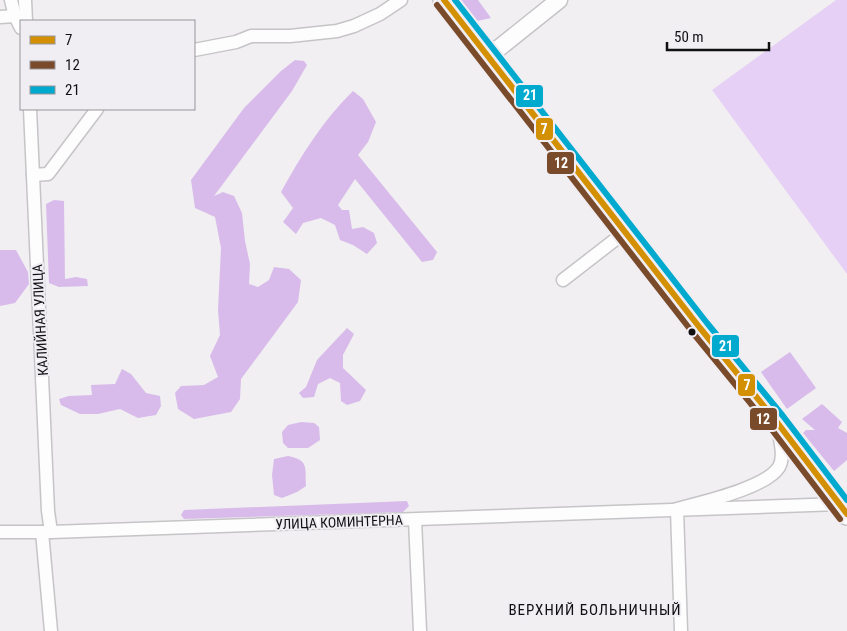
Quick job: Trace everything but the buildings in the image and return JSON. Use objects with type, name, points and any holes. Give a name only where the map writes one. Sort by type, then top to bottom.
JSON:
[{"type":"highway","points":[[444,0],[625,232],[776,421],[843,509]]},
{"type":"street","points":[[11,0],[20,19]]},
{"type":"street","points":[[20,19],[25,0]]},
{"type":"street","points":[[195,50],[236,42],[251,36],[290,36],[336,31],[354,26],[380,14],[401,0]]},
{"type":"street","points":[[489,56],[559,0]]},
{"type":"street","points":[[0,17],[20,19]]},
{"type":"street","name":"КАЛИЙНАЯ УЛИЦА","points":[[30,110],[48,511],[47,532],[51,631]]},
{"type":"street","points":[[34,175],[48,174],[96,110]]},
{"type":"street","points":[[563,280],[625,232]]},
{"type":"street","name":"УЛИЦА КОМИНТЕРНА","points":[[677,509],[756,485],[772,475],[780,466],[782,450],[776,421]]},
{"type":"street","points":[[677,509],[681,631]]},
{"type":"street","name":"УЛИЦА КОМИНТЕРНА","points":[[0,532],[415,520],[677,509],[843,509]]},
{"type":"street","points":[[415,520],[420,631]]},
{"type":"shaded area","points":[[458,0],[478,0],[491,18],[477,21]]},
{"type":"shaded area","points":[[836,0],[847,0],[847,274],[712,90]]},
{"type":"shaded area","points":[[295,60],[304,61],[307,65],[292,91],[214,196],[223,192],[234,196],[242,213],[250,264],[249,284],[258,287],[269,280],[274,267],[289,269],[301,280],[298,302],[241,379],[240,399],[231,412],[194,419],[178,409],[175,393],[181,386],[204,385],[218,377],[210,356],[220,335],[218,310],[221,248],[215,217],[195,208],[191,180],[244,108],[281,71]]},
{"type":"shaded area","points":[[353,91],[363,99],[376,122],[368,142],[358,155],[437,252],[433,260],[422,262],[355,179],[338,205],[342,210],[349,210],[352,229],[363,227],[374,233],[377,243],[367,254],[353,245],[340,240],[335,225],[321,218],[303,223],[296,234],[283,222],[293,208],[281,192],[313,139]]},
{"type":"shaded area","points":[[54,200],[64,201],[65,279],[76,277],[87,279],[88,286],[59,287],[49,283],[46,204]]},
{"type":"shaded area","points":[[0,250],[16,250],[28,272],[29,284],[15,303],[0,306]]},
{"type":"shaded area","points":[[347,328],[354,334],[343,355],[343,368],[366,390],[360,401],[347,405],[341,401],[340,383],[330,378],[318,384],[314,397],[303,398],[299,393],[306,387],[317,360]]},
{"type":"shaded area","points":[[790,352],[816,388],[787,409],[761,372]]},
{"type":"shaded area","points":[[122,369],[131,374],[146,393],[160,396],[161,406],[156,415],[138,418],[120,409],[98,414],[80,414],[61,405],[59,399],[69,396],[92,395],[91,385],[115,384]]},
{"type":"shaded area","points":[[822,404],[842,422],[838,428],[847,433],[847,460],[834,471],[803,433],[806,430],[815,430],[802,419]]},
{"type":"shaded area","points":[[301,422],[314,423],[319,427],[320,440],[308,448],[288,448],[283,443],[282,432],[288,425]]},
{"type":"shaded area","points":[[288,456],[303,462],[306,486],[282,498],[274,495],[272,475],[274,459]]},
{"type":"shaded area","points":[[407,501],[409,506],[403,512],[184,519],[181,515],[184,510]]},
{"type":"transit line","name":"7","points":[[444,0],[700,328],[776,421],[847,514]]},
{"type":"transit line","name":"21","points":[[455,0],[847,500]]},
{"type":"transit line","name":"12","points":[[437,5],[693,333],[769,426],[840,519]]},
{"type":"district","name":"ВЕРХНИЙ БОЛЬНИЧНЫЙ","points":[[595,610]]}]
